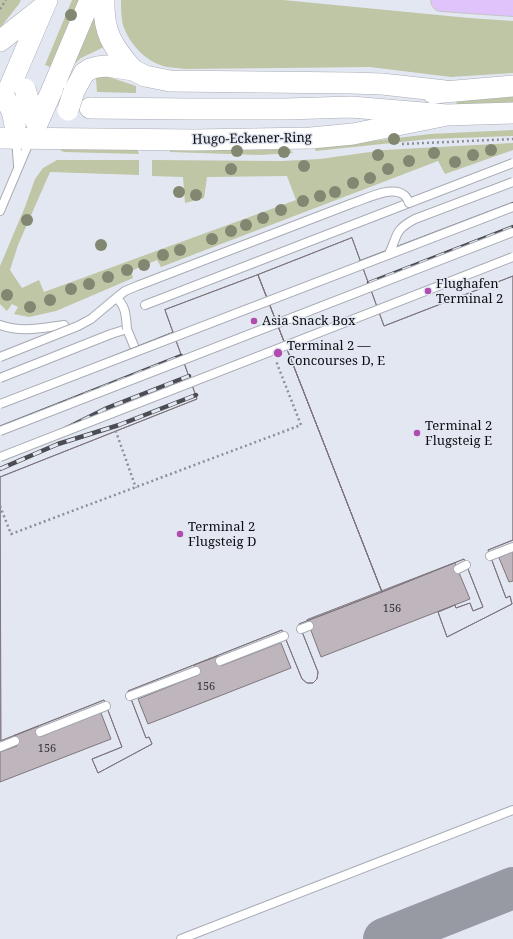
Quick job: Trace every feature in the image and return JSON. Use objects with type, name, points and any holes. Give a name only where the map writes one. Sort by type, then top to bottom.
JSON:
[{"type":"highway","points":[[442,0],[513,5]]},
{"type":"street","points":[[37,132],[52,90],[90,0]]},
{"type":"street","points":[[104,0],[104,22],[108,35],[122,58],[133,70]]},
{"type":"street","points":[[37,132],[30,106],[8,96],[20,62],[45,3]]},
{"type":"street","points":[[0,41],[45,3]]},
{"type":"street","points":[[37,132],[68,110],[74,91],[80,79],[84,73],[90,69],[97,66],[107,66],[133,70]]},
{"type":"street","name":"Hugo-Eckener-Ring","points":[[133,70],[155,79],[181,82],[346,82],[382,84],[445,91]]},
{"type":"street","name":"Hugo-Eckener-Ring","points":[[351,107],[445,91],[513,86]]},
{"type":"street","name":"Hugo-Eckener-Ring","points":[[90,108],[207,109],[351,107],[447,115],[513,113]]},
{"type":"street","name":"Hugo-Eckener-Ring","points":[[37,132],[194,140],[311,138],[353,134],[447,115]]},
{"type":"lane","points":[[18,168],[37,132]]},
{"type":"lane","points":[[0,211],[18,168],[37,132]]},
{"type":"lane","points":[[145,305],[513,163]]},
{"type":"lane","points":[[389,254],[395,237],[403,226],[415,219],[513,182]]},
{"type":"lane","points":[[0,357],[78,326],[91,319],[125,291],[385,192],[398,192],[406,196],[409,204]]},
{"type":"lane","points":[[0,404],[513,207]]},
{"type":"lane","points":[[0,431],[513,232]]},
{"type":"lane","points":[[0,457],[513,257]]},
{"type":"lane","points":[[116,298],[123,304],[127,328],[136,351]]},
{"type":"lane","points":[[0,325],[11,329],[23,330],[64,325]]},
{"type":"lane","points":[[0,378],[127,328]]},
{"type":"lane","points":[[490,556],[513,547]]},
{"type":"lane","points":[[458,568],[466,565]]},
{"type":"lane","points":[[220,661],[284,636]]},
{"type":"lane","points":[[130,696],[196,671]]},
{"type":"lane","points":[[40,732],[106,706]]},
{"type":"lane","points":[[0,747],[15,741]]},
{"type":"lane","points":[[181,939],[513,810]]},
{"type":"path","points":[[0,9],[6,0]]},
{"type":"path","points":[[0,506],[11,534],[301,425],[272,351]]},
{"type":"path","points":[[114,426],[136,488]]},
{"type":"green space","points":[[0,0],[21,0],[0,28]]},
{"type":"green space","points":[[72,0],[82,0],[53,68],[45,65]]},
{"type":"green space","points":[[121,0],[283,0],[513,21],[513,73],[451,77],[370,67],[186,69],[167,67],[160,65],[146,57],[134,46],[123,25],[121,16]]},
{"type":"green space","points":[[95,18],[106,46],[81,58],[72,66],[92,19]]},
{"type":"green space","points":[[106,76],[136,86],[136,93],[97,92],[96,78]]},
{"type":"green space","points":[[513,95],[513,105],[457,106],[456,100]]},
{"type":"green space","points":[[513,130],[513,136],[430,139],[315,151],[317,145],[373,141],[430,134]]},
{"type":"green space","points":[[513,143],[513,150],[445,174],[438,161],[161,267],[157,260],[131,271],[133,278],[56,311],[29,317],[14,314],[18,307],[12,304],[7,311],[0,304],[0,266],[35,179],[43,168],[57,160],[139,160],[139,175],[50,172],[18,245],[10,270],[22,288],[39,280],[44,292],[296,200],[287,176],[207,177],[204,198],[185,203],[183,177],[152,176],[152,160],[282,161],[320,159],[384,150]]},
{"type":"green space","points":[[64,148],[137,148],[139,154],[64,152],[60,150]]},
{"type":"green space","points":[[170,148],[289,148],[293,153],[259,155],[170,152]]},
{"type":"building","name":"Terminal 2 Flugsteig E","points":[[352,238],[384,326],[513,276],[513,540],[488,550],[506,598],[510,596],[512,604],[447,637],[438,612],[455,605],[456,608],[470,603],[473,611],[483,607],[464,559],[382,592],[258,275]]},
{"type":"building","name":"Terminal 2 Flugsteig E","points":[[352,238],[384,326],[513,276],[513,540],[488,550],[506,598],[510,596],[512,604],[447,637],[438,612],[455,605],[456,608],[470,603],[473,611],[483,607],[464,559],[382,592],[258,275]]},
{"type":"building","name":"Terminal 2 Flugsteig D","points":[[258,275],[382,592],[299,624],[318,672],[317,679],[313,683],[307,683],[302,679],[282,630],[128,691],[146,738],[149,737],[152,744],[98,773],[92,759],[122,747],[104,700],[0,741],[0,477],[197,399],[165,310]]},
{"type":"building","name":"Terminal 2 Flugsteig D","points":[[258,275],[382,592],[299,624],[318,672],[317,679],[313,683],[307,683],[302,679],[282,630],[128,691],[146,738],[149,737],[152,744],[98,773],[92,759],[122,747],[104,700],[1,741],[0,477],[197,399],[165,310]]},
{"type":"building","points":[[513,552],[513,581],[509,582],[499,558]]},
{"type":"building","points":[[455,563],[470,599],[321,657],[307,620]]},
{"type":"building","points":[[281,643],[291,668],[148,724],[138,699],[198,675],[194,665],[218,656],[222,665]]},
{"type":"building","points":[[101,713],[111,739],[0,782],[0,752],[17,746],[13,736],[38,726],[41,736]]},
{"type":"taxiway","points":[[384,939],[513,888]]},
{"type":"railway","points":[[361,262],[513,204]]},
{"type":"railway","points":[[369,283],[513,227]]},
{"type":"railway","points":[[0,403],[173,334]]},
{"type":"railway","points":[[0,428],[181,356]]},
{"type":"railway","points":[[0,458],[57,433],[107,408],[189,376]]},
{"type":"railway","points":[[0,469],[58,444],[119,425],[196,395]]},
{"type":"place","name":"Flughafen Terminal 2","points":[[428,291]]},
{"type":"place","name":"Asia Snack Box","points":[[254,321]]},
{"type":"place","name":"Terminal 2 — Concourses D, E","points":[[278,353]]},
{"type":"place","name":"Terminal 2 Flugsteig E","points":[[417,433]]},
{"type":"place","name":"Terminal 2 Flugsteig D","points":[[180,534]]}]
